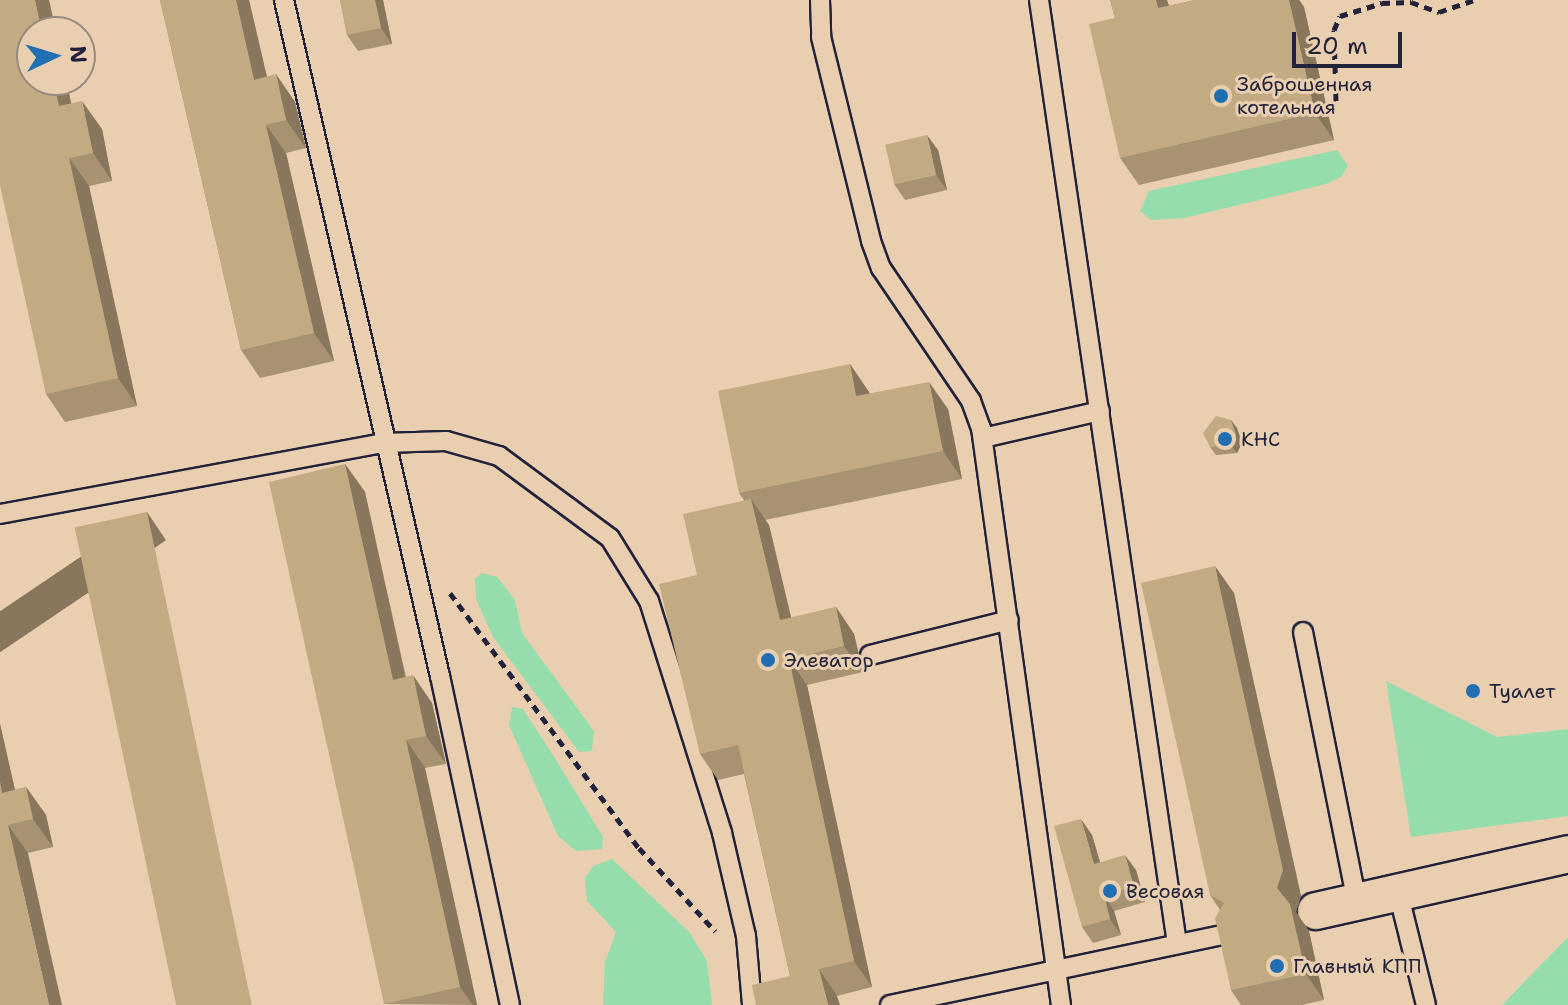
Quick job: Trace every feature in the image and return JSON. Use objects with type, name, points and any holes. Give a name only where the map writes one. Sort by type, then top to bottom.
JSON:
[{"type":"street","points":[[1316,911],[1568,854]]},
{"type":"lane","points":[[284,0],[440,676],[510,1005]]},
{"type":"lane","points":[[820,0],[821,37],[871,241],[881,268],[924,336],[971,401],[983,438],[1053,971],[1061,1005]]},
{"type":"lane","points":[[1039,0],[1177,944]]},
{"type":"lane","points":[[983,438],[1100,411]]},
{"type":"lane","points":[[0,514],[384,443],[446,441],[499,456],[610,538],[628,562],[671,658],[722,833],[751,970],[752,1005]]},
{"type":"lane","points":[[870,655],[1009,620]]},
{"type":"lane","points":[[1303,632],[1357,902]]},
{"type":"lane","points":[[1398,892],[1426,1005]]},
{"type":"lane","points":[[890,1005],[1231,933]]},
{"type":"path","points":[[1336,101],[1334,30],[1340,16],[1382,3],[1411,2],[1439,12],[1473,0]]},
{"type":"path","points":[[442,582],[639,848],[751,970]]},
{"type":"green space","points":[[1337,150],[1348,166],[1341,177],[1326,184],[1184,218],[1151,220],[1140,211],[1149,191]]},
{"type":"green space","points":[[482,573],[497,577],[515,600],[522,633],[594,731],[592,751],[579,752],[493,637],[476,599],[475,579]]},
{"type":"green space","points":[[1386,681],[1497,737],[1568,729],[1568,816],[1411,837]]},
{"type":"green space","points":[[512,707],[523,709],[558,763],[603,837],[602,849],[576,851],[558,836],[509,725]]},
{"type":"green space","points":[[612,859],[690,933],[707,961],[712,1005],[603,1005],[605,962],[616,932],[587,901],[585,878],[593,866]]},
{"type":"green space","points":[[1568,937],[1568,1005],[1502,1005]]},
{"type":"building","points":[[0,0],[35,0],[38,16],[16,16],[16,96],[57,96],[59,106],[82,101],[93,153],[69,158],[118,378],[46,394],[0,185]]},
{"type":"building","points":[[160,0],[236,0],[254,80],[276,74],[286,120],[266,125],[314,333],[241,350]]},
{"type":"building","points":[[340,0],[375,0],[381,28],[347,35]]},
{"type":"building","name":"Заброшенная котельная","points":[[1110,0],[1156,0],[1158,8],[1195,0],[1289,0],[1315,113],[1120,158],[1089,24],[1115,18]]},
{"type":"building","points":[[927,135],[936,175],[894,185],[885,145]]},
{"type":"building","points":[[850,364],[856,396],[929,382],[943,451],[739,493],[718,391]]},
{"type":"building","name":"КНС","points":[[1216,416],[1231,420],[1236,435],[1231,445],[1210,447],[1203,433]]},
{"type":"building","points":[[345,464],[393,680],[413,675],[426,736],[406,740],[460,987],[384,1004],[269,482]]},
{"type":"building","points":[[751,499],[780,620],[836,607],[844,646],[789,659],[854,961],[819,969],[828,1005],[756,1005],[752,985],[790,976],[738,745],[700,754],[659,584],[697,575],[683,514]]},
{"type":"building","points":[[147,512],[252,1005],[176,1005],[75,527]]},
{"type":"building","points":[[1215,566],[1283,870],[1277,888],[1290,904],[1306,974],[1231,990],[1215,918],[1224,903],[1210,895],[1141,583]]},
{"type":"building","points":[[0,782],[2,793],[26,787],[33,819],[8,825],[49,1005],[0,1005]]},
{"type":"building","name":"Весовая","points":[[1081,819],[1094,864],[1125,855],[1134,887],[1104,895],[1110,919],[1082,927],[1054,826]]},
{"type":"place","name":"Заброшенная котельная","points":[[1221,96]]},
{"type":"place","name":"КНС","points":[[1225,439]]},
{"type":"place","name":"Элеватор","points":[[768,660]]},
{"type":"place","name":"Туалет","points":[[1473,691]]},
{"type":"place","name":"Весовая","points":[[1110,891]]},
{"type":"place","name":"Главный КПП","points":[[1277,966]]}]
